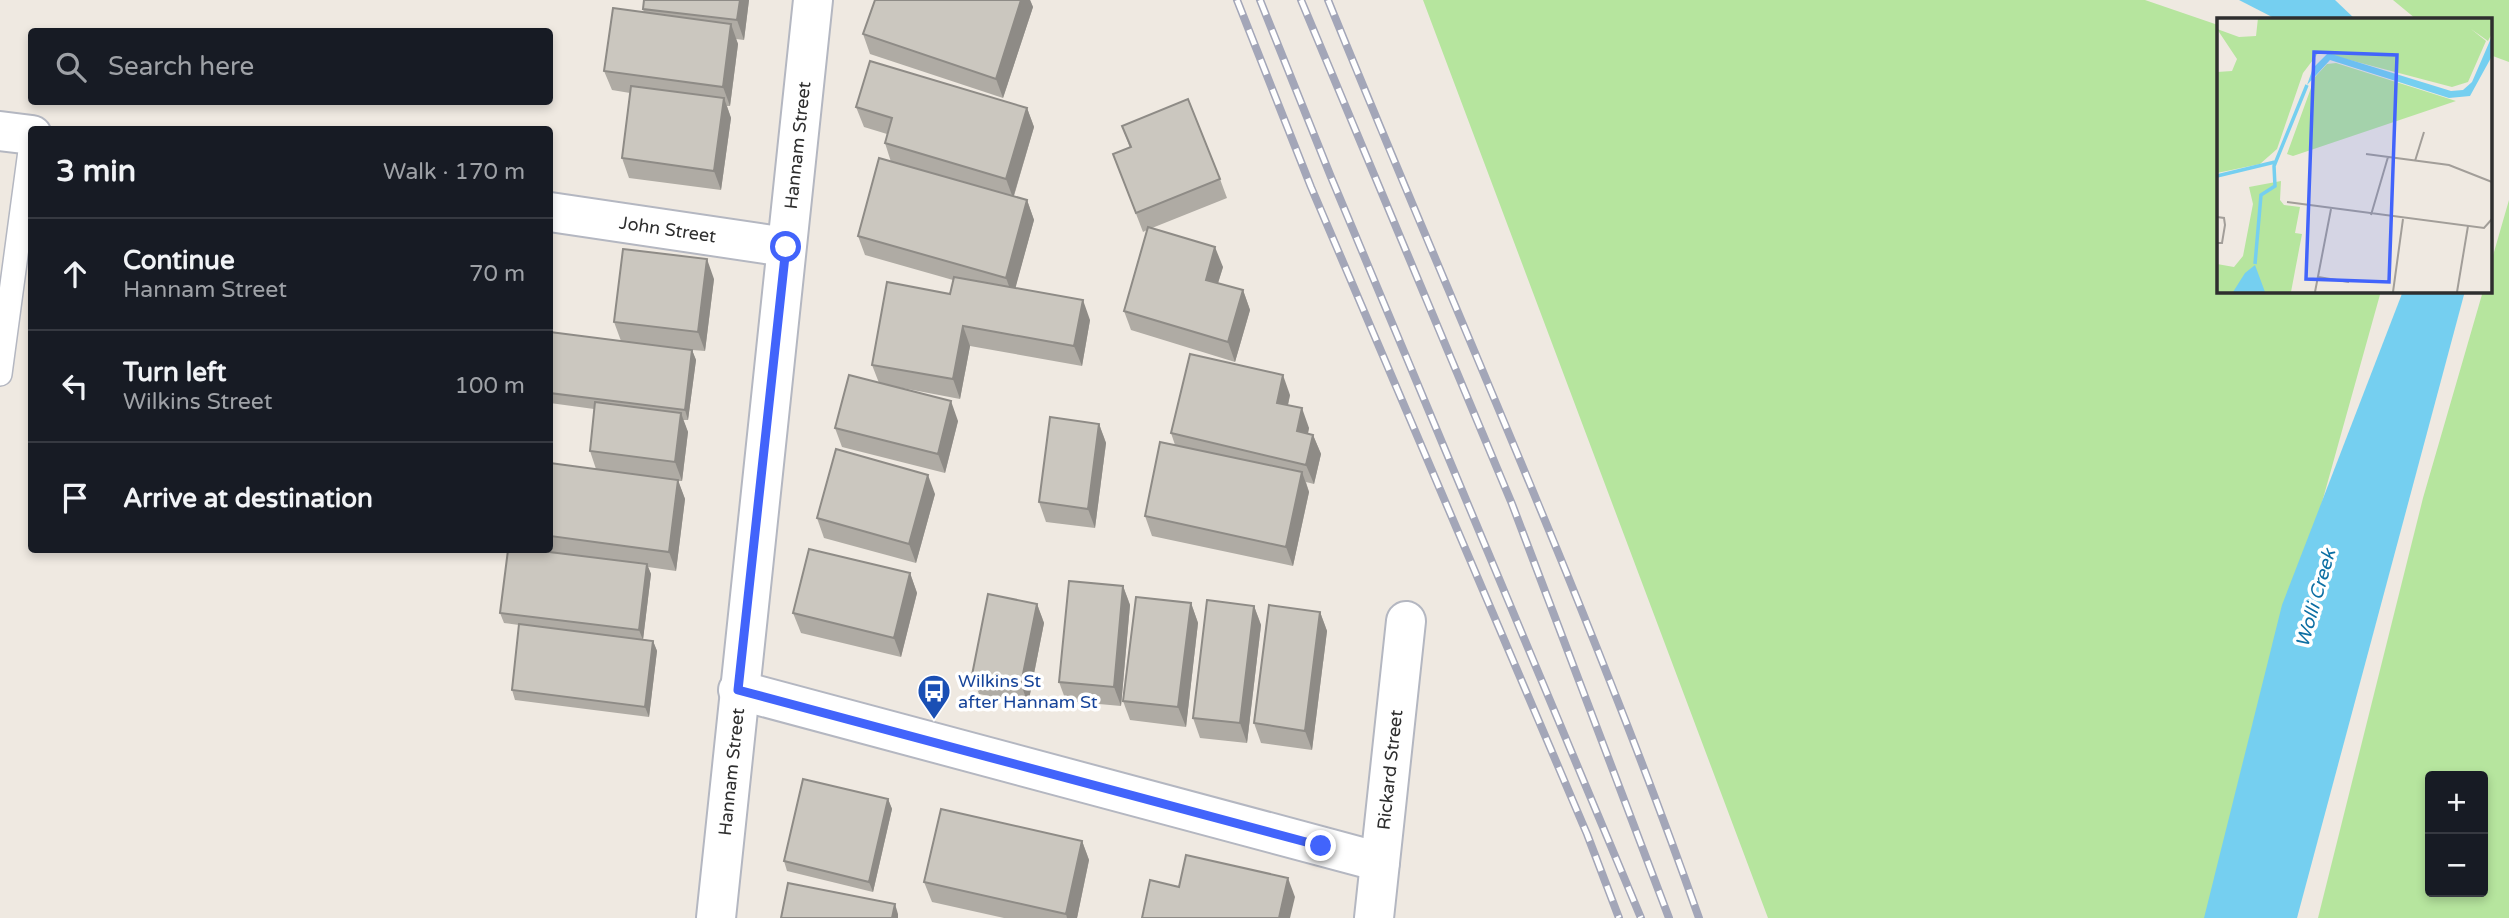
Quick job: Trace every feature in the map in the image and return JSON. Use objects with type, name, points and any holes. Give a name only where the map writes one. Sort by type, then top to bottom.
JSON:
[{"type":"street","name":"Hannam Street","points":[[716,918],[813,0]]},
{"type":"street","points":[[0,131],[28,135]]},
{"type":"street","name":"John Street","points":[[553,212],[786,247]]},
{"type":"street","name":"Rickard Street","points":[[1374,918],[1406,621]]},
{"type":"street","points":[[738,690],[1380,862]]},
{"type":"lane","points":[[0,374],[28,166]]},
{"type":"green space","points":[[1423,0],[2145,0],[2217,25],[2217,292],[2381,292],[2206,918],[1768,918]]},
{"type":"green space","points":[[2393,0],[2509,0],[2509,62],[2492,56],[2492,18],[2415,18]]},
{"type":"green space","points":[[2509,200],[2509,918],[2318,918],[2423,498],[2483,292],[2492,292],[2492,259]]},
{"type":"water","points":[[2239,0],[2335,0],[2354,18],[2274,18]]},
{"type":"water","name":"Wolli Creek","points":[[2403,292],[2465,292],[2297,918],[2204,918],[2282,605]]},
{"type":"building","points":[[644,0],[740,0],[737,20],[643,9]]},
{"type":"building","points":[[875,0],[1021,0],[996,79],[863,34]]},
{"type":"building","points":[[613,8],[731,24],[723,87],[604,71]]},
{"type":"building","points":[[870,61],[1027,108],[1006,179],[885,143],[892,118],[856,107]]},
{"type":"building","points":[[631,86],[724,98],[714,171],[622,158]]},
{"type":"building","points":[[1188,99],[1220,179],[1136,213],[1113,154],[1131,147],[1122,126]]},
{"type":"building","points":[[879,158],[1027,200],[1006,278],[858,236]]},
{"type":"building","points":[[1148,227],[1215,247],[1206,280],[1243,290],[1228,342],[1124,311]]},
{"type":"building","points":[[623,249],[707,259],[698,332],[614,322]]},
{"type":"building","points":[[954,277],[1083,300],[1074,346],[963,326],[953,379],[872,365],[887,282],[950,294]]},
{"type":"building","points":[[553,332],[692,350],[685,410],[553,393]]},
{"type":"building","points":[[1190,354],[1283,375],[1277,403],[1302,408],[1297,431],[1313,435],[1306,465],[1171,433]]},
{"type":"building","points":[[849,375],[951,401],[938,454],[835,428]]},
{"type":"building","points":[[595,402],[681,413],[675,462],[590,451]]},
{"type":"building","points":[[1050,417],[1099,424],[1088,509],[1039,502]]},
{"type":"building","points":[[1160,442],[1302,472],[1286,547],[1145,516]]},
{"type":"building","points":[[836,449],[928,475],[909,544],[817,518]]},
{"type":"building","points":[[553,463],[678,480],[669,552],[553,536]]},
{"type":"building","points":[[809,549],[910,573],[894,638],[793,613]]},
{"type":"building","points":[[553,552],[647,564],[639,630],[500,613],[508,553]]},
{"type":"building","points":[[1069,581],[1123,586],[1114,687],[1059,682]]},
{"type":"building","points":[[988,594],[1037,604],[1021,684],[972,675]]},
{"type":"building","points":[[1136,597],[1191,603],[1178,707],[1123,701]]},
{"type":"building","points":[[1207,600],[1254,606],[1240,723],[1193,718]]},
{"type":"building","points":[[1269,605],[1320,612],[1305,731],[1254,723]]},
{"type":"building","points":[[519,624],[653,641],[645,707],[512,690]]},
{"type":"building","points":[[803,779],[888,799],[869,882],[784,861]]},
{"type":"building","points":[[941,809],[1082,841],[1066,914],[924,882]]},
{"type":"building","points":[[1186,855],[1288,878],[1279,918],[1142,918],[1150,880],[1179,887]]},
{"type":"building","points":[[788,883],[895,904],[892,918],[781,918]]},
{"type":"railway","points":[[1237,0],[1311,187],[1587,834],[1619,918]]},
{"type":"railway","points":[[1260,0],[1331,177],[1641,918]]},
{"type":"railway","points":[[1301,0],[1512,504],[1669,918]]},
{"type":"railway","points":[[1328,0],[1566,572],[1657,802],[1699,918]]},
{"type":"place","name":"Wilkins St after Hannam St","points":[[934,721]]},
{"type":"route","points":[[786,247],[738,690],[1321,846]]}]
